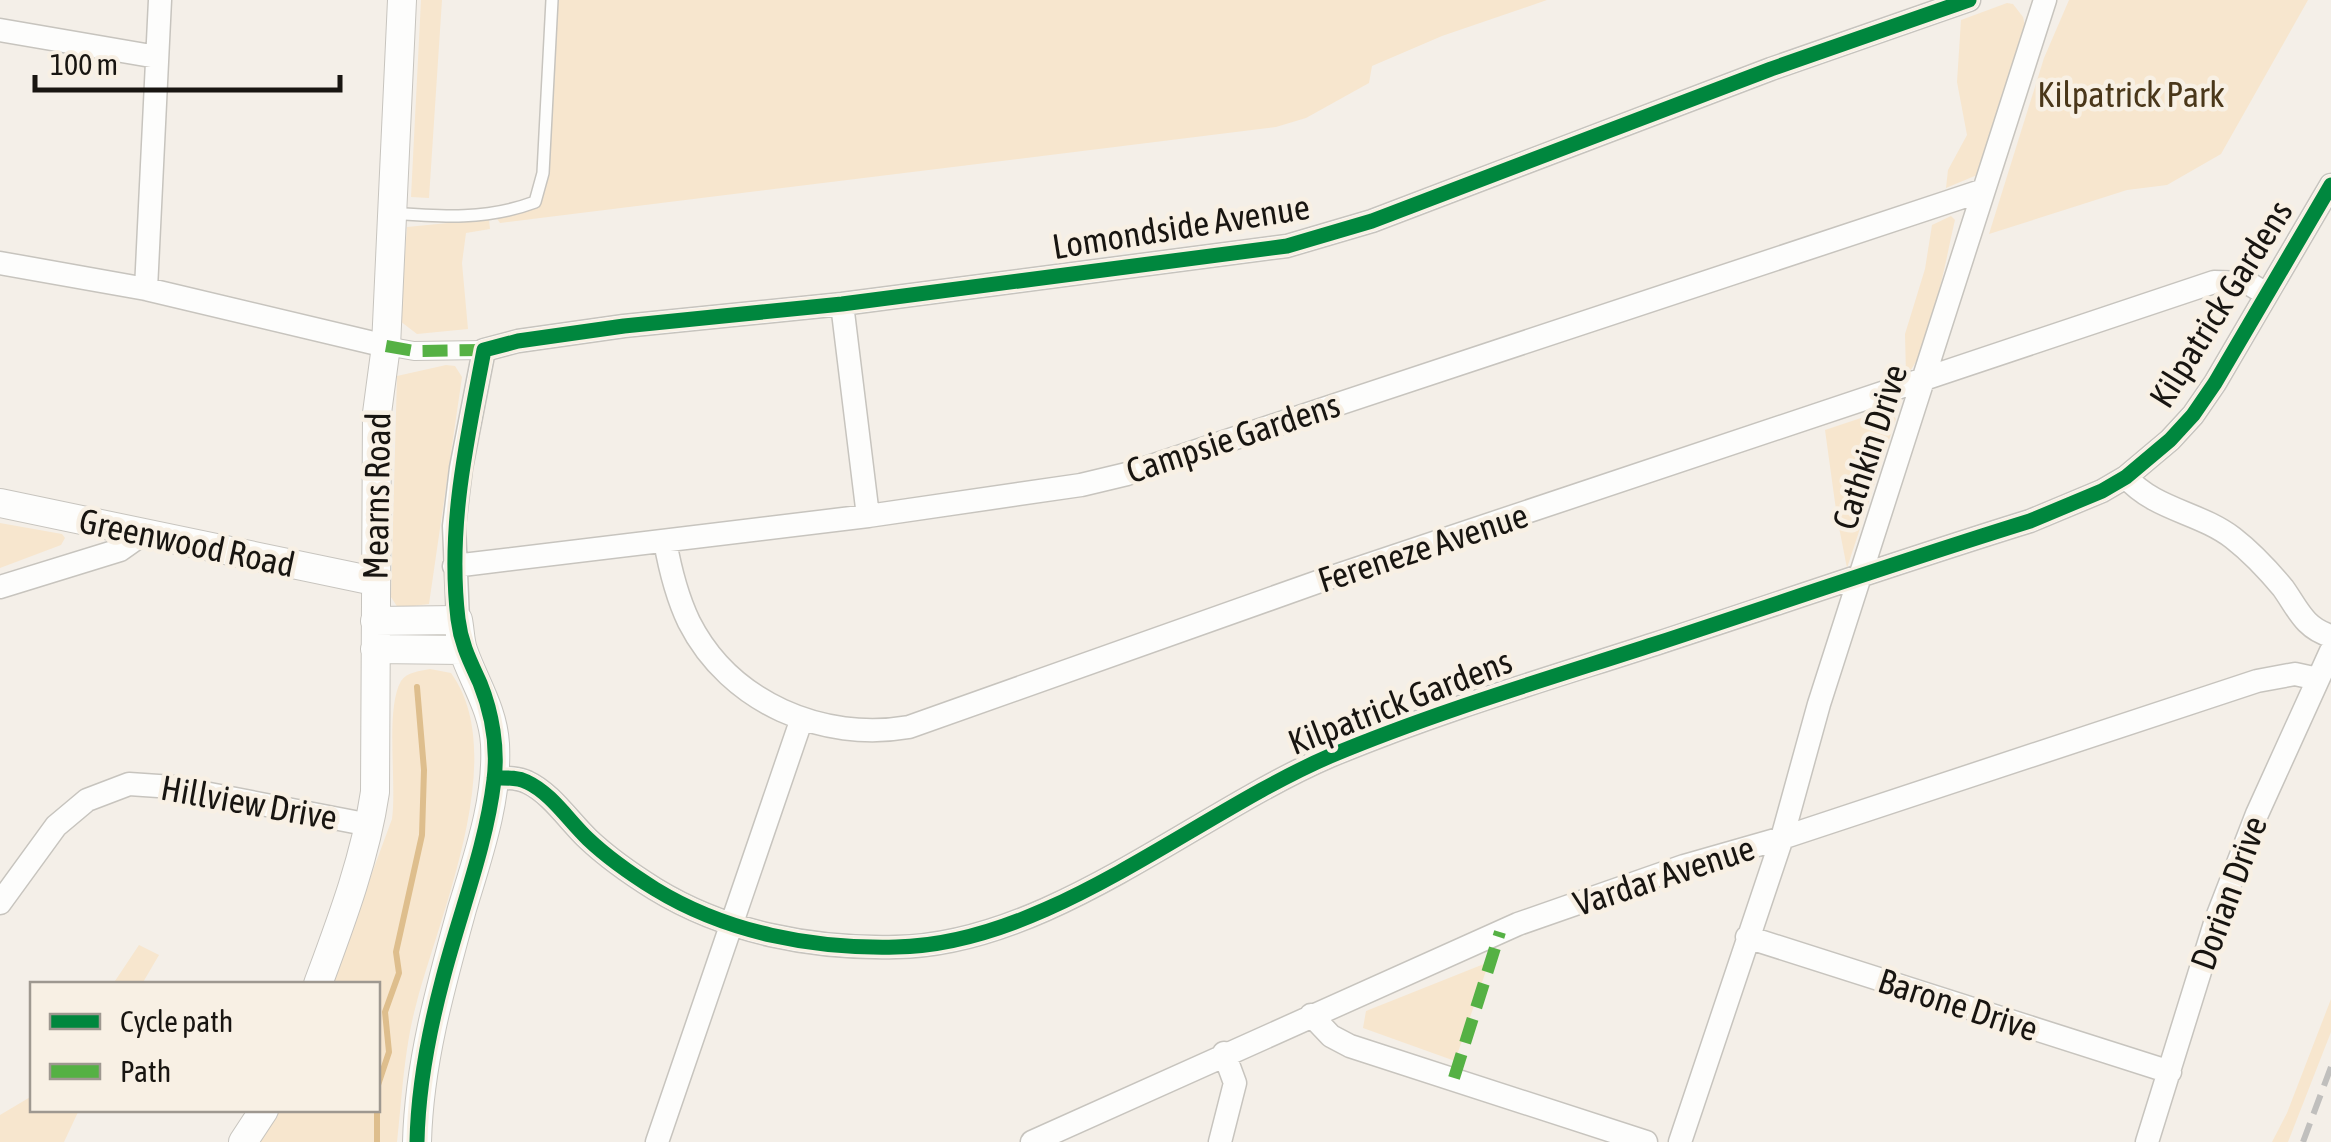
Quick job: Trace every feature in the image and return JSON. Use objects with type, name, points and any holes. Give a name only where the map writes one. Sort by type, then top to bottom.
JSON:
[{"type":"street","points":[[146,289],[160,0]]},
{"type":"street","name":"Mearns Road","points":[[319,982],[349,901],[375,792],[378,413],[386,346],[402,0]]},
{"type":"street","name":"Lomondside Avenue","points":[[386,346],[414,351],[484,350],[607,328],[842,304],[1287,246],[1329,235],[1771,69],[1969,0]]},
{"type":"street","name":"Cathkin Drive","points":[[1680,1142],[1782,838],[1860,576],[2045,0]]},
{"type":"street","points":[[0,30],[157,57]]},
{"type":"street","name":"Kilpatrick Gardens","points":[[494,778],[528,782],[624,869],[688,907],[733,924],[795,941],[868,948],[932,945],[1000,927],[1074,894],[1333,755],[1479,702],[2030,521],[2102,492],[2170,440],[2193,415],[2331,184]]},
{"type":"street","name":"Campsie Gardens","points":[[454,566],[868,516],[1081,485],[1174,460],[1984,190]]},
{"type":"street","points":[[0,263],[146,289],[386,346]]},
{"type":"street","name":"Fereneze Avenue","points":[[664,541],[689,622],[704,645],[745,688],[801,721],[854,732],[909,727],[1292,591],[2214,282],[2248,283],[2266,294]]},
{"type":"street","points":[[842,304],[868,516]]},
{"type":"street","points":[[417,1142],[425,1063],[439,994],[486,824],[494,778],[495,741],[481,686],[463,650],[454,566],[461,468],[484,350]]},
{"type":"street","points":[[2126,477],[2155,502],[2217,527],[2234,539],[2269,572],[2310,627],[2331,636]]},
{"type":"street","name":"Greenwood Road","points":[[0,503],[374,582]]},
{"type":"street","points":[[0,587],[120,550],[144,534]]},
{"type":"street","points":[[375,635],[458,620]]},
{"type":"street","points":[[375,635],[463,650]]},
{"type":"street","name":"Dorian Drive","points":[[2147,1142],[2216,920],[2257,814],[2331,651]]},
{"type":"street","name":"Vardar Avenue","points":[[1032,1142],[1518,924],[1684,866],[1782,838],[2257,680],[2295,674],[2318,679]]},
{"type":"street","points":[[657,1142],[801,721]]},
{"type":"street","name":"Hillview Drive","points":[[0,903],[56,826],[87,800],[129,784],[172,786],[370,825]]},
{"type":"street","name":"Barone Drive","points":[[1747,937],[2170,1072]]},
{"type":"street","points":[[1310,1015],[1331,1036],[1350,1046],[1646,1142]]},
{"type":"street","points":[[1220,1142],[1235,1084],[1224,1053]]},
{"type":"street","points":[[243,1142],[263,1112]]},
{"type":"lane","points":[[391,212],[468,218],[492,216],[536,202],[543,174],[552,0]]},
{"type":"green space","points":[[421,0],[442,0],[429,198],[411,197]]},
{"type":"green space","points":[[552,0],[1547,0],[1442,36],[1372,66],[1369,83],[1306,118],[1276,127],[500,223],[493,213],[539,198]]},
{"type":"green space","name":"Kilpatrick Park","points":[[2069,0],[2308,0],[2221,154],[2167,185],[2127,190],[1989,234],[2044,58]]},
{"type":"green space","points":[[2013,4],[2023,17],[2026,30],[1977,175],[1946,188],[1948,170],[1967,135],[1957,82],[1961,20]]},
{"type":"green space","points":[[1951,216],[1955,220],[1930,327],[1906,375],[1905,334],[1925,269],[1932,225]]},
{"type":"green space","points":[[489,219],[490,229],[466,233],[462,263],[468,329],[417,334],[400,321],[407,227]]},
{"type":"green space","points":[[455,366],[462,377],[429,604],[398,608],[391,597],[397,376]]},
{"type":"green space","points":[[1891,412],[1896,419],[1847,568],[1825,430]]},
{"type":"green space","points":[[0,523],[62,534],[65,538],[61,545],[0,568]]},
{"type":"green space","points":[[430,669],[451,673],[468,707],[474,747],[465,836],[412,1022],[397,1142],[260,1142],[276,1112],[380,1112],[380,982],[332,982],[392,819],[396,693],[401,681],[414,672]]},
{"type":"green space","points":[[139,945],[159,955],[143,982],[114,982]]},
{"type":"green space","points":[[1489,962],[1455,1061],[1363,1028],[1366,1011]]},
{"type":"green space","points":[[2331,999],[2331,1032],[2288,1142],[2272,1142],[2287,1113]]},
{"type":"green space","points":[[30,1097],[30,1112],[78,1112],[64,1142],[0,1142],[0,1115]]},
{"type":"waterway","points":[[380,1079],[389,1052],[385,1012],[399,973],[396,952],[422,835],[424,770],[417,687]]},
{"type":"waterway","points":[[377,1112],[377,1142]]},
{"type":"railway","points":[[2303,1142],[2331,1067]]},
{"type":"marked path","points":[[386,346],[414,351],[484,350]]},
{"type":"marked path","points":[[1454,1078],[1500,932]]},
{"type":"cycle path","points":[[417,1142],[429,1039],[485,830],[495,768],[491,718],[461,636],[455,584],[461,483],[484,350],[518,341],[624,326],[842,304],[1287,246],[1372,221],[1771,69],[1969,0]]},
{"type":"cycle path","points":[[494,778],[519,779],[536,787],[596,846],[629,872],[683,904],[741,927],[802,941],[896,947],[952,941],[1009,924],[1119,872],[1279,781],[1370,740],[2030,521],[2102,491],[2126,477],[2193,415],[2331,185]]}]
